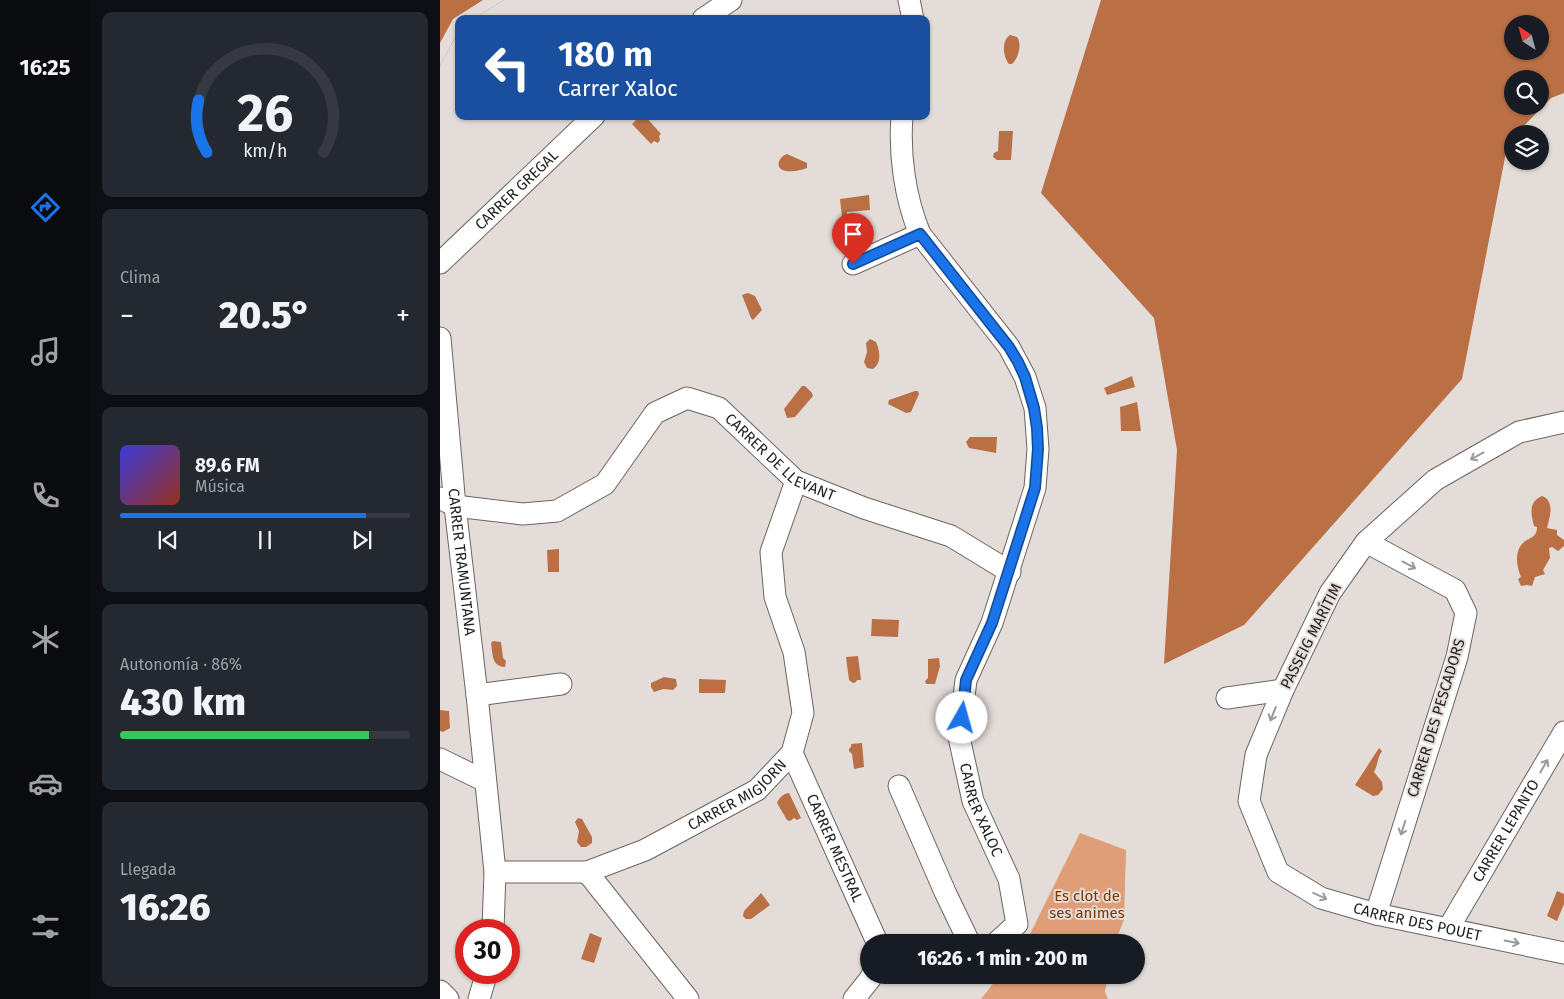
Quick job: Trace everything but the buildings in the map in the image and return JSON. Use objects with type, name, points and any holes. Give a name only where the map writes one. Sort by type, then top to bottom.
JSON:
[{"type":"street","points":[[708,15],[731,0]]},
{"type":"street","points":[[909,0],[912,15]]},
{"type":"street","name":"CARRER GREGAL","points":[[440,263],[590,120]]},
{"type":"street","name":"CARRER XALOC","points":[[902,120],[901,136],[904,169],[912,214],[920,234],[1009,347],[1025,377],[1034,408],[1038,449],[1035,488],[1010,572],[992,623],[966,680],[959,737],[973,801],[1009,879],[1017,924],[1006,934]]},
{"type":"street","points":[[853,264],[920,234]]},
{"type":"street","name":"CARRER TRAMUNTANA","points":[[440,338],[448,502],[478,695],[495,872],[493,919]]},
{"type":"street","name":"CARRER DE LLEVANT","points":[[448,502],[523,514],[557,511],[605,484],[655,413],[687,398],[719,408],[796,481],[864,508],[951,536],[1010,572]]},
{"type":"street","name":"PASSEIG MARÍTIM","points":[[1278,872],[1249,801],[1256,755],[1283,690],[1330,593],[1366,542],[1435,480],[1519,432],[1564,422]]},
{"type":"street","name":"CARRER MIGJORN","points":[[495,872],[587,872],[645,850],[757,790],[792,753],[803,714],[794,652],[775,597],[771,552],[796,481]]},
{"type":"street","name":"CARRER DES PESCADORS","points":[[1366,542],[1455,590],[1466,613],[1458,657],[1376,914]]},
{"type":"street","points":[[478,695],[561,684]]},
{"type":"street","points":[[1227,698],[1283,690]]},
{"type":"street","name":"CARRER LEPANTO","points":[[1448,929],[1564,732]]},
{"type":"street","name":"CARRER MESTRAL","points":[[792,753],[873,934]]},
{"type":"street","points":[[440,759],[485,781]]},
{"type":"street","points":[[899,786],[945,892],[966,934]]},
{"type":"street","points":[[587,872],[688,999]]},
{"type":"street","name":"CARRER DES POUET","points":[[1278,872],[1321,898],[1376,914],[1564,953]]},
{"type":"street","points":[[479,999],[483,984]]},
{"type":"street","points":[[854,999],[866,984]]},
{"type":"street","points":[[440,991],[448,999]]},
{"type":"green space","name":"Es clot de ses animes","points":[[1080,833],[1126,850],[1124,920],[1118,934],[1030,934]]},
{"type":"green space","points":[[993,984],[1106,984],[1105,992],[1108,999],[981,999]]},
{"type":"shaded area","points":[[440,0],[504,0],[480,15],[455,15],[455,38],[440,66]]},
{"type":"shaded area","points":[[1101,0],[1564,0],[1564,93],[1549,100],[1549,70],[1504,70],[1504,115],[1534,115],[1525,125],[1504,125],[1504,163],[1462,379],[1244,625],[1164,664],[1177,450],[1154,318],[1041,193]]},
{"type":"shaded area","points":[[1010,35],[1017,37],[1019,40],[1018,54],[1012,64],[1009,64],[1004,53],[1005,41]]},
{"type":"shaded area","points":[[636,120],[649,120],[661,134],[659,136],[660,140],[658,143],[654,141],[651,144],[632,124]]},
{"type":"shaded area","points":[[999,131],[1013,131],[1011,160],[997,160],[993,157],[994,153],[998,151]]},
{"type":"shaded area","points":[[787,154],[807,163],[807,168],[791,171],[782,170],[779,163],[781,158]]},
{"type":"shaded area","points":[[869,195],[870,210],[847,212],[847,216],[842,217],[840,199]]},
{"type":"shaded area","points":[[748,293],[755,296],[762,310],[753,320],[742,295]]},
{"type":"shaded area","points":[[870,339],[876,342],[879,353],[878,364],[873,369],[867,368],[864,362],[867,352],[866,343]]},
{"type":"shaded area","points":[[1132,376],[1135,387],[1107,395],[1104,388]]},
{"type":"shaded area","points":[[802,386],[805,386],[813,396],[795,417],[787,418],[784,409]]},
{"type":"shaded area","points":[[918,391],[919,394],[911,412],[906,413],[888,404],[889,400]]},
{"type":"shaded area","points":[[1137,402],[1141,431],[1121,431],[1120,407]]},
{"type":"shaded area","points":[[970,437],[997,437],[996,453],[969,448],[966,442]]},
{"type":"shaded area","points":[[1542,496],[1549,501],[1550,505],[1547,528],[1557,530],[1557,535],[1564,540],[1564,546],[1558,551],[1552,547],[1549,548],[1550,558],[1543,570],[1545,574],[1535,577],[1532,586],[1521,586],[1518,579],[1521,577],[1517,565],[1517,556],[1522,544],[1536,534],[1537,527],[1534,526],[1532,509],[1534,502]]},
{"type":"shaded area","points":[[559,549],[559,572],[548,572],[547,550]]},
{"type":"shaded area","points":[[872,619],[899,620],[898,637],[871,636]]},
{"type":"shaded area","points":[[493,641],[501,642],[503,658],[506,661],[505,667],[495,662],[491,643]]},
{"type":"shaded area","points":[[858,656],[861,680],[853,683],[849,680],[846,657]]},
{"type":"shaded area","points":[[939,658],[940,666],[935,684],[926,684],[925,681],[928,678],[928,659]]},
{"type":"shaded area","points":[[664,677],[676,679],[677,686],[673,690],[663,689],[654,692],[651,683]]},
{"type":"shaded area","points":[[699,679],[726,680],[725,693],[699,693]]},
{"type":"shaded area","points":[[440,710],[449,711],[450,728],[443,732],[440,731]]},
{"type":"shaded area","points":[[862,743],[864,767],[854,769],[852,754],[849,749],[851,744]]},
{"type":"shaded area","points":[[1379,748],[1382,751],[1374,772],[1382,782],[1383,789],[1378,795],[1373,796],[1355,785]]},
{"type":"shaded area","points":[[789,793],[801,818],[797,820],[794,818],[790,821],[787,820],[777,803],[782,796]]},
{"type":"shaded area","points":[[578,818],[582,819],[592,837],[592,843],[586,847],[581,847],[577,842],[579,831],[575,822]]},
{"type":"shaded area","points":[[1557,891],[1564,894],[1564,904],[1557,921],[1547,916]]},
{"type":"shaded area","points":[[761,893],[770,905],[751,919],[746,919],[743,916],[744,911]]},
{"type":"shaded area","points":[[590,933],[602,938],[594,963],[581,959]]},
{"type":"pier","points":[[483,0],[504,0],[480,15],[459,15]]},
{"type":"pier","points":[[455,18],[455,38],[440,66],[440,43]]},
{"type":"route","points":[[853,264],[920,234],[1009,347],[1025,377],[1034,408],[1038,449],[1035,488],[1010,572],[992,623],[966,680],[962,718]]}]
